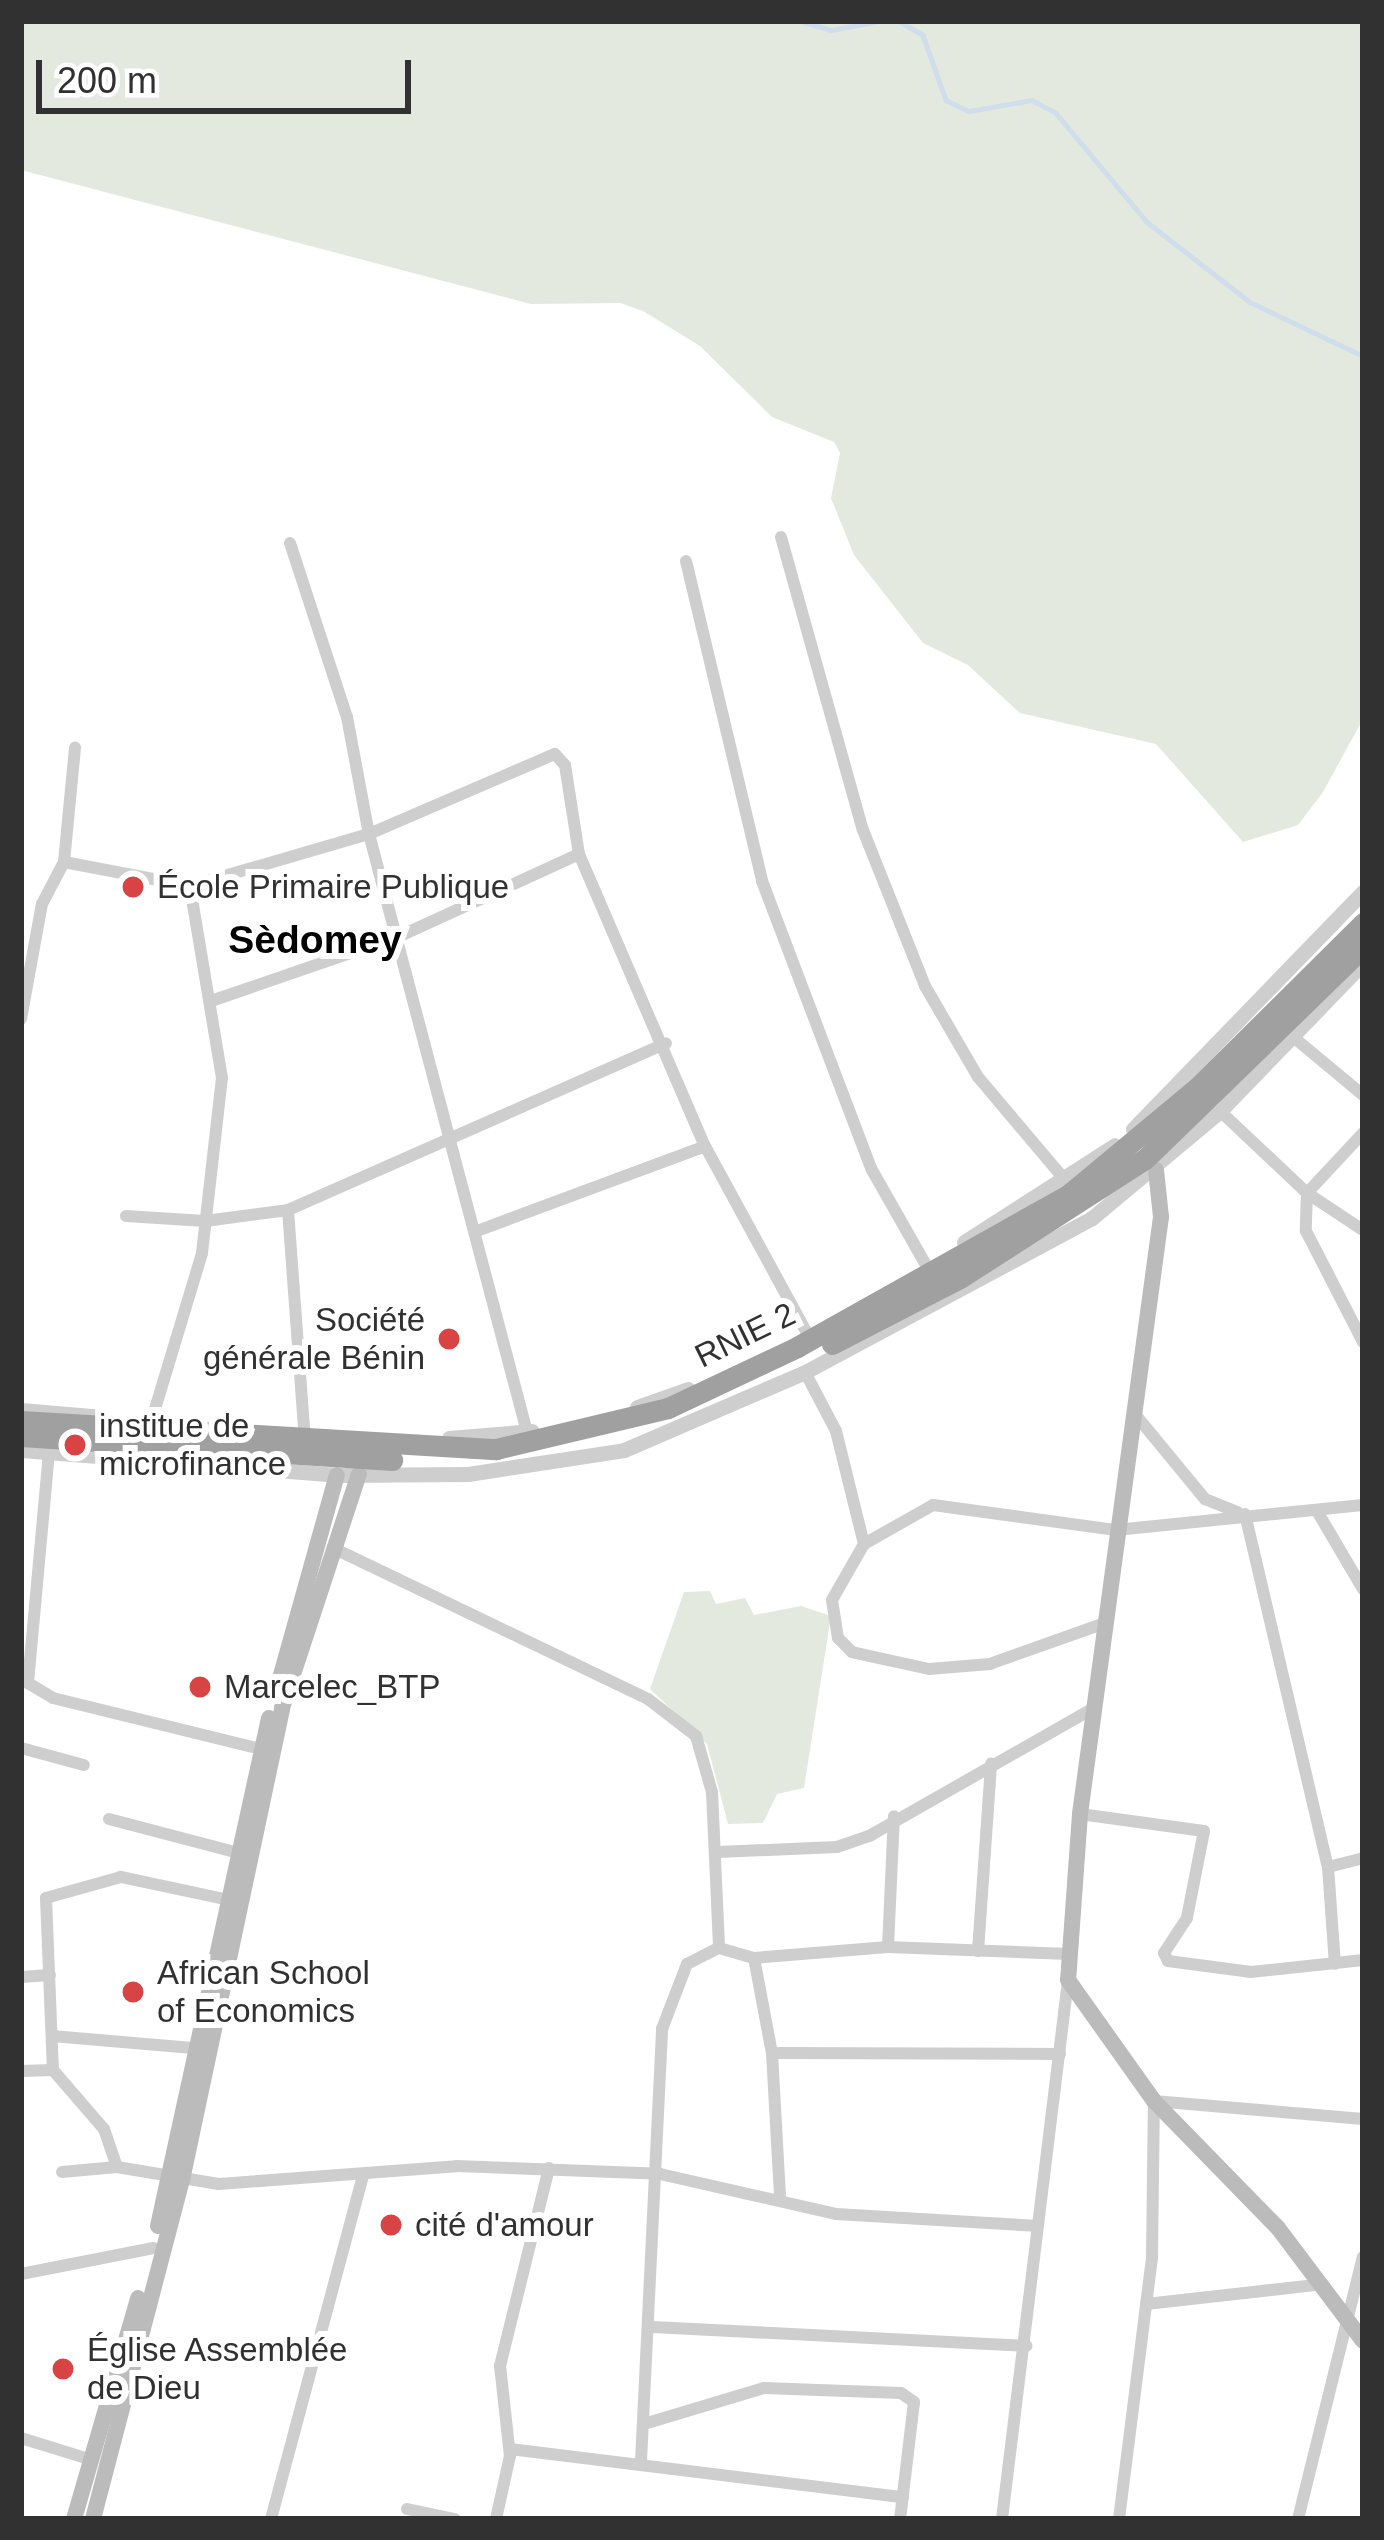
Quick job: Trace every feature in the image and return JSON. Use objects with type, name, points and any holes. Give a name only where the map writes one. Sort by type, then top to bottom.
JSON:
[{"type":"highway","name":"RNIE 2","points":[[1144,1158],[1363,923]]},
{"type":"highway","name":"RNIE 2","points":[[21,1421],[477,1462],[626,1436],[902,1310],[1144,1158],[1363,947]]},
{"type":"highway","name":"RNIE 2","points":[[21,1436],[345,1452]]},
{"type":"main road","points":[[1144,1158],[1161,1216],[1080,1814],[1068,1980],[1154,2101],[1324,2284],[1363,2341]]},
{"type":"main road","points":[[74,2519],[129,2353],[176,2178],[282,1708],[333,1548],[345,1452]]},
{"type":"main road","points":[[236,1902],[238,1853],[261,1749],[345,1452]]},
{"type":"main road","points":[[93,2519],[153,2248],[176,2178]]},
{"type":"street","points":[[781,537],[863,830],[925,986],[978,1077],[1065,1180]]},
{"type":"street","points":[[290,543],[347,716],[369,834],[400,936],[527,1432]]},
{"type":"street","points":[[686,561],[761,881],[872,1170],[926,1265]]},
{"type":"street","points":[[21,1019],[24,979],[42,904],[64,862],[75,748]]},
{"type":"street","points":[[64,862],[190,886],[369,834],[555,754],[570,787],[579,854],[666,1043],[705,1146],[806,1331]]},
{"type":"street","points":[[214,1000],[400,936],[579,854]]},
{"type":"street","points":[[152,1419],[206,1221],[222,1078],[214,1000],[190,886]]},
{"type":"street","points":[[21,1450],[345,1452],[527,1432],[697,1386],[926,1265],[1065,1180],[1190,1076],[1363,892]]},
{"type":"street","points":[[21,1409],[304,1428],[345,1452],[468,1474],[624,1450],[805,1372],[1092,1218],[1144,1158],[1220,1111],[1363,963]]},
{"type":"street","points":[[1292,1036],[1363,1095]]},
{"type":"street","points":[[126,1216],[206,1221],[289,1210],[450,1134],[666,1043]]},
{"type":"street","points":[[1220,1111],[1307,1192],[1363,1230]]},
{"type":"street","points":[[1363,1133],[1307,1192],[1306,1231],[1363,1342]]},
{"type":"street","points":[[477,1232],[705,1146]]},
{"type":"street","points":[[289,1210],[304,1428]]},
{"type":"street","points":[[805,1372],[836,1431],[864,1544]]},
{"type":"street","points":[[1133,1412],[1205,1499],[1245,1514]]},
{"type":"street","points":[[49,1452],[28,1683],[53,1698],[261,1749]]},
{"type":"street","points":[[1105,1623],[958,1669],[893,1666],[852,1652],[838,1638],[832,1600],[864,1544],[934,1505],[1116,1530],[1363,1505]]},
{"type":"street","points":[[1317,1511],[1363,1588]]},
{"type":"street","points":[[1245,1514],[1328,1867],[1335,1964]]},
{"type":"street","points":[[333,1548],[677,1719],[704,1748],[718,1852],[719,1948]]},
{"type":"street","points":[[718,1852],[837,1847],[1094,1708]]},
{"type":"street","points":[[21,1748],[84,1765]]},
{"type":"street","points":[[978,1951],[991,1763]]},
{"type":"street","points":[[1080,1814],[1204,1831],[1187,1918],[1164,1953],[1168,1961],[1251,1972],[1363,1960]]},
{"type":"street","points":[[888,1947],[895,1816]]},
{"type":"street","points":[[109,1819],[238,1853]]},
{"type":"street","points":[[1328,1867],[1363,1858]]},
{"type":"street","points":[[117,2167],[104,2129],[53,2070],[50,1892],[121,1877],[236,1902]]},
{"type":"street","points":[[641,2462],[653,2327],[662,2029],[687,1964],[719,1948],[754,1958],[888,1947],[1069,1954]]},
{"type":"street","points":[[754,1958],[772,2054],[780,2198]]},
{"type":"street","points":[[21,1977],[50,1975]]},
{"type":"street","points":[[1002,2519],[1027,2346],[1036,2226],[1068,1980]]},
{"type":"street","points":[[52,2036],[205,2049]]},
{"type":"street","points":[[772,2054],[1060,2054]]},
{"type":"street","points":[[21,2071],[53,2070]]},
{"type":"street","points":[[1119,2519],[1146,2304],[1154,2101],[1363,2119]]},
{"type":"street","points":[[62,2172],[117,2167],[176,2178],[549,2168],[660,2174],[836,2214],[1036,2226]]},
{"type":"street","points":[[496,2519],[510,2449],[500,2366],[549,2168]]},
{"type":"street","points":[[271,2519],[363,2176]]},
{"type":"street","points":[[21,2274],[153,2248]]},
{"type":"street","points":[[1298,2519],[1363,2257]]},
{"type":"street","points":[[1146,2304],[1324,2284]]},
{"type":"street","points":[[653,2327],[1027,2346]]},
{"type":"street","points":[[644,2425],[764,2388],[902,2393],[914,2402],[900,2519]]},
{"type":"street","points":[[21,2438],[92,2460]]},
{"type":"street","points":[[510,2449],[903,2497]]},
{"type":"street","points":[[407,2509],[455,2519]]},
{"type":"shaded area","points":[[21,21],[1363,21],[1363,719],[1323,792],[1298,825],[1243,842],[1156,744],[1020,713],[968,665],[923,643],[854,555],[831,498],[840,453],[834,442],[772,417],[700,346],[643,311],[620,303],[531,304],[21,170]]},
{"type":"shaded area","points":[[710,1591],[716,1604],[745,1598],[754,1615],[801,1606],[831,1616],[804,1788],[777,1794],[763,1823],[728,1824],[707,1744],[650,1689],[684,1592]]},
{"type":"waterway","points":[[801,21],[831,30],[880,21]]},
{"type":"waterway","points":[[899,21],[923,35],[946,100],[969,111],[1032,100],[1056,113],[1147,222],[1250,302],[1363,356]]},
{"type":"place","name":"École Primaire Publique","points":[[133,887]]},
{"type":"place","name":"Société générale Bénin","points":[[449,1339]]},
{"type":"place","name":"institue de microfinance","points":[[75,1445]]},
{"type":"place","name":"Marcelec_BTP","points":[[200,1687]]},
{"type":"place","name":"African School of Economics","points":[[133,1992]]},
{"type":"place","name":"cité d'amour","points":[[391,2225]]},
{"type":"place","name":"Église Assemblée de Dieu","points":[[63,2369]]},
{"type":"district","name":"Sèdomey","points":[[315,940]]}]
